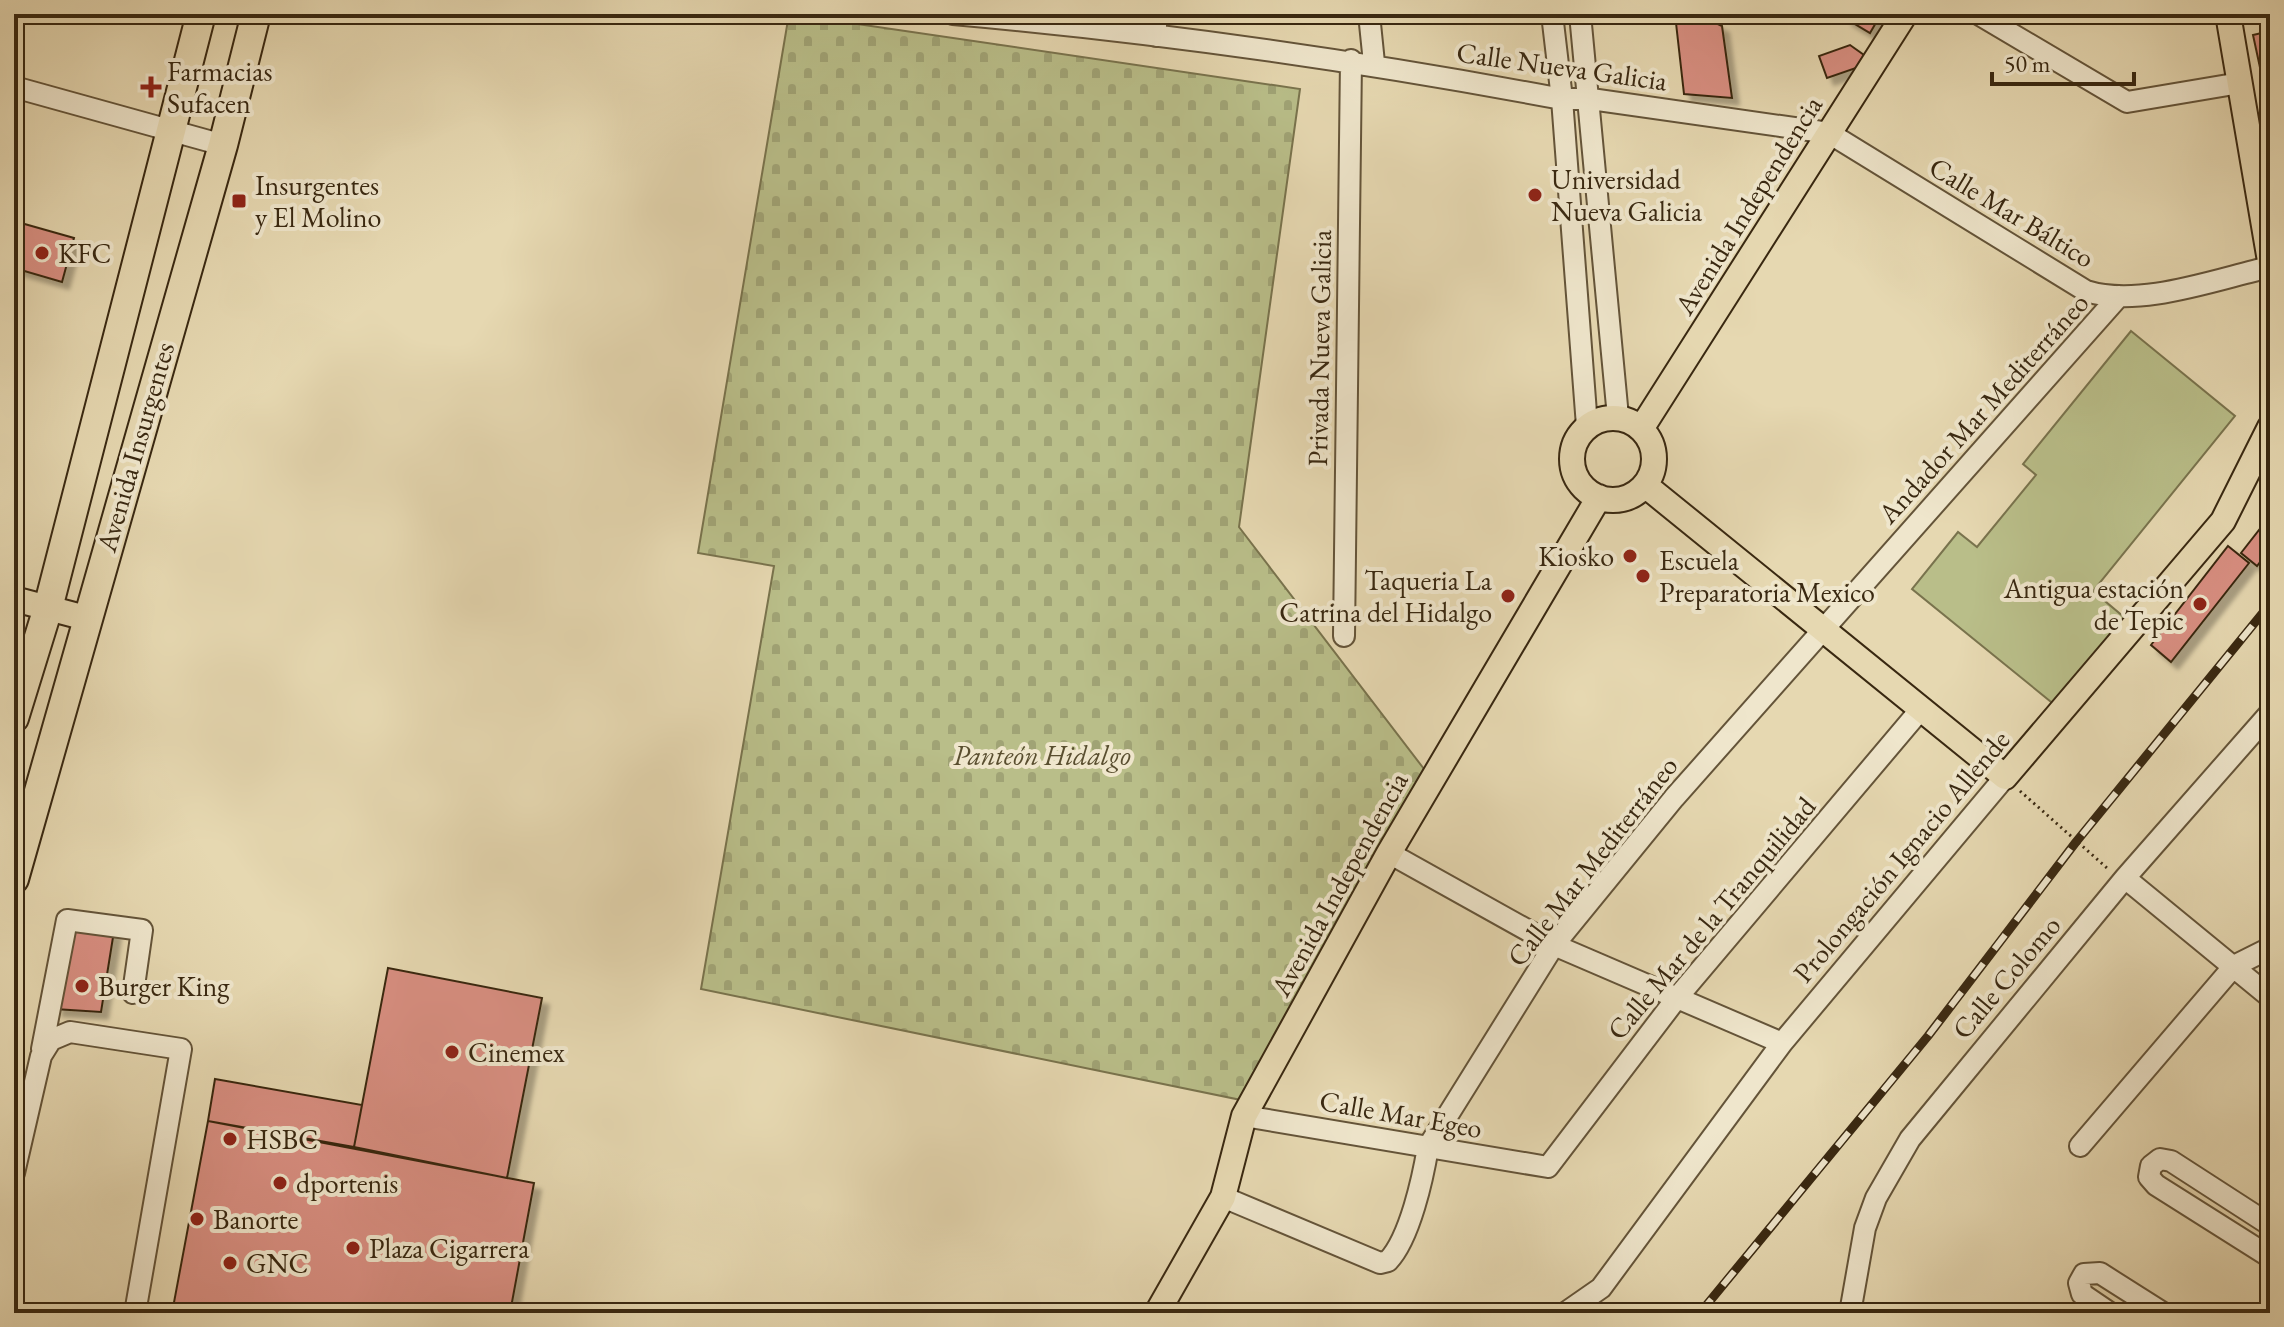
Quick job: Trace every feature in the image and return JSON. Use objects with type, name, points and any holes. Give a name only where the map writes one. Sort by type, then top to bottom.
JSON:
[{"type":"highway","name":"Avenida Insurgentes","points":[[14,718],[48,608],[201,14]]},
{"type":"highway","name":"Avenida Insurgentes","points":[[14,879],[223,145],[256,14]]},
{"type":"main road","name":"Avenida Independencia","points":[[1641,429],[1905,14]]},
{"type":"main road","points":[[2228,14],[2270,264]]},
{"type":"main road","points":[[1618,417],[1641,429],[1649,438],[1654,463],[1645,485],[1624,498],[1599,497],[1580,482],[1574,471],[1574,447],[1587,426],[1618,417]]},
{"type":"main road","name":"Prolongación Ignacio Allende","points":[[2005,777],[2223,521],[2270,427]]},
{"type":"main road","points":[[1645,485],[2005,777]]},
{"type":"main road","name":"Avenida Independencia","points":[[1157,1313],[1223,1197],[1244,1116],[1389,853],[1599,497]]},
{"type":"main road","points":[[14,599],[86,618]]},
{"type":"street","name":"Calle Nueva Galicia","points":[[953,14],[1112,22],[1156,36],[1374,63],[1562,99],[1591,99],[1829,133]]},
{"type":"street","points":[[1156,14],[1156,36]]},
{"type":"street","points":[[1369,14],[1374,63]]},
{"type":"street","points":[[1552,14],[1562,99],[1587,426]]},
{"type":"street","points":[[1580,14],[1591,99],[1618,417]]},
{"type":"street","points":[[1978,14],[2127,102],[2240,83]]},
{"type":"street","name":"Privada Nueva Galicia","points":[[1344,636],[1351,60]]},
{"type":"street","points":[[14,87],[223,145]]},
{"type":"street","name":"Calle Mar Báltico","points":[[1829,133],[2086,291],[2119,296],[2147,294],[2270,264]]},
{"type":"street","name":"Andador Mar Mediterráneo","points":[[1825,629],[2119,296]]},
{"type":"street","name":"Calle Mar Mediterráneo","points":[[1428,1147],[1554,945],[1674,798],[1825,629]]},
{"type":"street","name":"Calle Mar de la Tranquilidad","points":[[1548,1167],[1676,999],[1921,709]]},
{"type":"street","name":"Calle Colomo","points":[[1850,1313],[1865,1228],[1876,1198],[1910,1139],[2125,878],[2270,713]]},
{"type":"street","name":"Prolongación Ignacio Allende","points":[[1565,1313],[1601,1288],[1782,1043],[2005,777]]},
{"type":"street","points":[[1389,853],[1554,945],[1782,1043]]},
{"type":"street","points":[[2125,878],[2270,997]]},
{"type":"street","points":[[14,1173],[41,1056],[67,920],[142,930],[133,993]]},
{"type":"street","points":[[2080,1146],[2234,966],[2270,948]]},
{"type":"street","points":[[41,1056],[51,1040],[70,1032],[181,1049],[135,1313]]},
{"type":"street","name":"Calle Mar Egeo","points":[[1244,1116],[1548,1167]]},
{"type":"street","points":[[1223,1197],[1380,1263],[1388,1261],[1398,1247],[1422,1181],[1428,1147]]},
{"type":"street","points":[[2270,1225],[2171,1161],[2160,1159],[2151,1166],[2149,1177],[2156,1185],[2270,1257]]},
{"type":"street","points":[[2110,1313],[2082,1294],[2079,1283],[2084,1274],[2100,1273],[2163,1313]]},
{"type":"path","points":[[2005,777],[2105,867],[2125,878]]},
{"type":"green space","name":"Panteón Hidalgo","points":[[789,14],[1300,89],[1239,527],[1424,769],[1246,1101],[701,989],[774,566],[698,553]]},
{"type":"green space","points":[[2131,331],[2235,416],[2093,591],[2131,623],[2061,710],[1912,589],[1958,532],[1977,547],[2036,475],[2023,464]]},
{"type":"building","points":[[1675,14],[1697,14],[1722,26],[1732,98],[1684,94]]},
{"type":"building","points":[[1847,14],[1881,14],[1870,33],[1845,18]]},
{"type":"building","points":[[2270,31],[2270,85],[2264,86],[2253,35]]},
{"type":"building","points":[[1850,45],[1864,55],[1856,68],[1827,78],[1819,56]]},
{"type":"building","name":"KFC","points":[[14,221],[74,238],[62,282],[14,268]]},
{"type":"building","points":[[2270,516],[2270,549],[2257,566],[2241,553]]},
{"type":"building","name":"Antigua estación de Tepic","points":[[2228,546],[2249,563],[2171,662],[2151,645]]},
{"type":"building","name":"Burger King","points":[[69,925],[114,931],[101,1012],[55,1009]]},
{"type":"building","name":"Cinemex","points":[[388,968],[542,998],[507,1178],[354,1147]]},
{"type":"building","points":[[215,1079],[362,1105],[354,1147],[208,1121]]},
{"type":"building","name":"Plaza Cigarrera","points":[[208,1121],[534,1183],[510,1313],[172,1313]]},
{"type":"railway","points":[[1700,1313],[1928,1036],[2076,842],[2270,604]]},
{"type":"place","name":"Farmacias Sufacen","points":[[151,87]]},
{"type":"place","name":"Universidad Nueva Galicia","points":[[1535,195]]},
{"type":"place","name":"Insurgentes y El Molino","points":[[239,201]]},
{"type":"place","name":"KFC","points":[[42,253]]},
{"type":"place","name":"Kiosko","points":[[1630,556]]},
{"type":"place","name":"Escuela Preparatoria Mexico","points":[[1643,576]]},
{"type":"place","name":"Taqueria La Catrina del Hidalgo","points":[[1508,596]]},
{"type":"place","name":"Antigua estación de Tepic","points":[[2200,604]]},
{"type":"place","name":"Burger King","points":[[82,986]]},
{"type":"place","name":"Cinemex","points":[[452,1052]]},
{"type":"place","name":"HSBC","points":[[230,1139]]},
{"type":"place","name":"dportenis","points":[[280,1183]]},
{"type":"place","name":"Banorte","points":[[197,1219]]},
{"type":"place","name":"Plaza Cigarrera","points":[[353,1248]]},
{"type":"place","name":"GNC","points":[[230,1263]]}]
